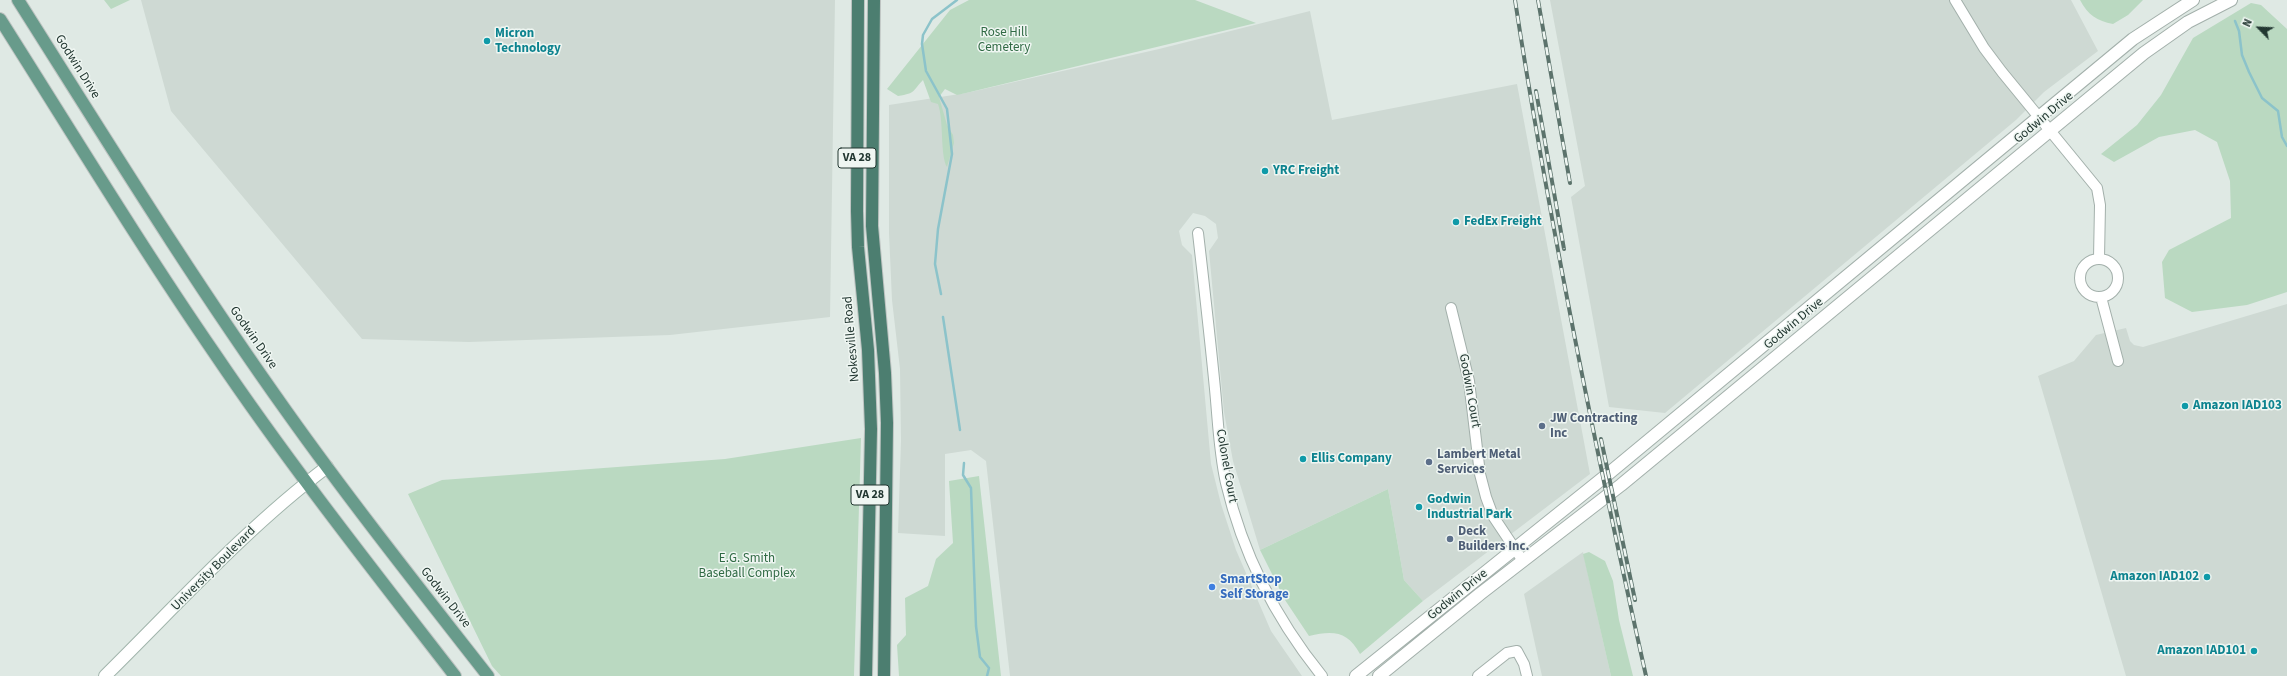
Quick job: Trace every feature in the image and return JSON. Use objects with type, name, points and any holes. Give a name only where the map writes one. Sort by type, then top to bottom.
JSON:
[{"type":"highway","name":"Nokesville Road","points":[[858,0],[857,218],[868,350],[871,429],[866,676]]},
{"type":"highway","name":"VA 28","points":[[874,0],[872,226],[885,373],[887,424],[884,676]]},
{"type":"main road","name":"Godwin Drive","points":[[18,0],[179,254],[231,332],[327,467],[488,676]]},
{"type":"main road","points":[[0,19],[170,287],[215,354],[307,482],[455,676]]},
{"type":"street","points":[[1955,0],[1984,48],[2097,188],[2100,205],[2099,258]]},
{"type":"street","name":"Godwin Drive","points":[[1356,676],[1513,548],[1620,465],[2133,39],[2193,0]]},
{"type":"street","name":"Godwin Drive","points":[[1379,676],[1522,561],[1616,489],[2170,33],[2231,0]]},
{"type":"street","name":"Colonel Court","points":[[1198,232],[1222,460],[1237,521],[1245,546],[1271,603],[1300,648],[1322,676]]},
{"type":"street","points":[[2099,258],[2110,262],[2115,266],[2119,279],[2113,291],[2102,297],[2089,294],[2084,289],[2080,278],[2084,267],[2088,262],[2099,258]]},
{"type":"street","points":[[2102,297],[2118,361]]},
{"type":"street","name":"Godwin Court","points":[[1451,308],[1469,381],[1480,474],[1486,497],[1493,516],[1522,561]]},
{"type":"street","name":"University Boulevard","points":[[105,676],[252,530],[307,482],[327,467]]},
{"type":"street","points":[[1478,676],[1507,653],[1517,651],[1524,664],[1527,676]]},
{"type":"shaded area","name":"Micron Technology","points":[[141,0],[835,0],[830,317],[670,335],[469,342],[362,339],[171,111]]},
{"type":"shaded area","points":[[1550,0],[2071,0],[2098,51],[2044,92],[2016,120],[1665,413],[1609,407],[1571,197],[1585,186]]},
{"type":"shaded area","points":[[1310,11],[1332,120],[1517,84],[1590,474],[1423,601],[1404,580],[1388,489],[1260,550],[1233,461],[1224,412],[1209,251],[1218,238],[1216,224],[1205,216],[1193,213],[1179,231],[1182,245],[1192,255],[1211,464],[1221,504],[1236,550],[1271,631],[1302,676],[1010,676],[986,461],[971,450],[945,454],[945,536],[898,533],[901,441],[900,369],[892,300],[889,233],[889,105],[966,93],[1159,49]]},
{"type":"shaded area","points":[[2287,304],[2287,676],[2126,676],[2038,376],[2074,361],[2096,335],[2126,328],[2130,341],[2134,345],[2143,347]]},
{"type":"shaded area","points":[[1583,552],[1611,676],[1542,676],[1524,594]]},
{"type":"green space","points":[[104,0],[130,0],[111,9]]},
{"type":"green space","name":"Rose Hill Cemetery","points":[[969,0],[1195,0],[1256,23],[957,95],[945,89],[939,97],[947,125],[953,135],[954,143],[947,167],[943,155],[940,111],[938,104],[931,102],[923,80],[914,91],[904,95],[898,96],[887,89],[950,10]]},
{"type":"green space","points":[[2080,0],[2143,0],[2128,15],[2113,24],[2098,19],[2086,10]]},
{"type":"green space","points":[[2251,3],[2261,5],[2287,29],[2287,292],[2247,305],[2192,312],[2165,298],[2162,262],[2169,250],[2231,218],[2230,181],[2217,142],[2195,130],[2159,137],[2114,162],[2101,154],[2137,125],[2161,95],[2193,38]]},
{"type":"green space","name":"E.G. Smith Baseball Complex","points":[[861,438],[854,676],[501,676],[492,666],[408,494],[442,480],[725,459]]},
{"type":"green space","points":[[979,476],[1001,676],[899,676],[897,645],[906,635],[905,598],[928,586],[936,559],[953,543],[949,481]]},
{"type":"green space","points":[[1388,489],[1404,580],[1423,601],[1360,654],[1350,641],[1339,634],[1325,633],[1309,636],[1285,600],[1260,550]]},
{"type":"green space","points":[[1589,552],[1605,561],[1613,581],[1619,620],[1633,676],[1611,676],[1583,554]]},
{"type":"waterway","points":[[941,294],[935,264],[938,229],[952,154],[947,109],[926,71],[922,44],[923,35],[932,19],[957,0]]},
{"type":"waterway","points":[[2235,21],[2239,31],[2242,55],[2249,72],[2262,98],[2278,111],[2282,137],[2287,146]]},
{"type":"waterway","points":[[943,317],[960,430]]},
{"type":"waterway","points":[[964,463],[963,475],[971,488],[976,626],[980,657],[989,668],[987,676]]},
{"type":"railway","points":[[1515,0],[1543,170],[1575,339],[1609,508],[1646,676]]},
{"type":"railway","points":[[1538,0],[1570,183]]},
{"type":"railway","points":[[1536,91],[1564,249]]},
{"type":"railway","points":[[1601,439],[1635,600]]},
{"type":"place","name":"Micron Technology","points":[[487,41]]},
{"type":"place","name":"YRC Freight","points":[[1265,171]]},
{"type":"place","name":"FedEx Freight","points":[[1456,222]]},
{"type":"place","name":"Amazon IAD103","points":[[2185,406]]},
{"type":"place","name":"JW Contracting Inc","points":[[1542,426]]},
{"type":"place","name":"Ellis Company","points":[[1303,459]]},
{"type":"place","name":"Lambert Metal Services","points":[[1429,462]]},
{"type":"place","name":"Godwin Industrial Park","points":[[1419,507]]},
{"type":"place","name":"Deck Builders Inc.","points":[[1450,539]]},
{"type":"place","name":"Amazon IAD102","points":[[2207,577]]},
{"type":"place","name":"SmartStop Self Storage","points":[[1212,587]]},
{"type":"place","name":"Amazon IAD101","points":[[2254,651]]}]
